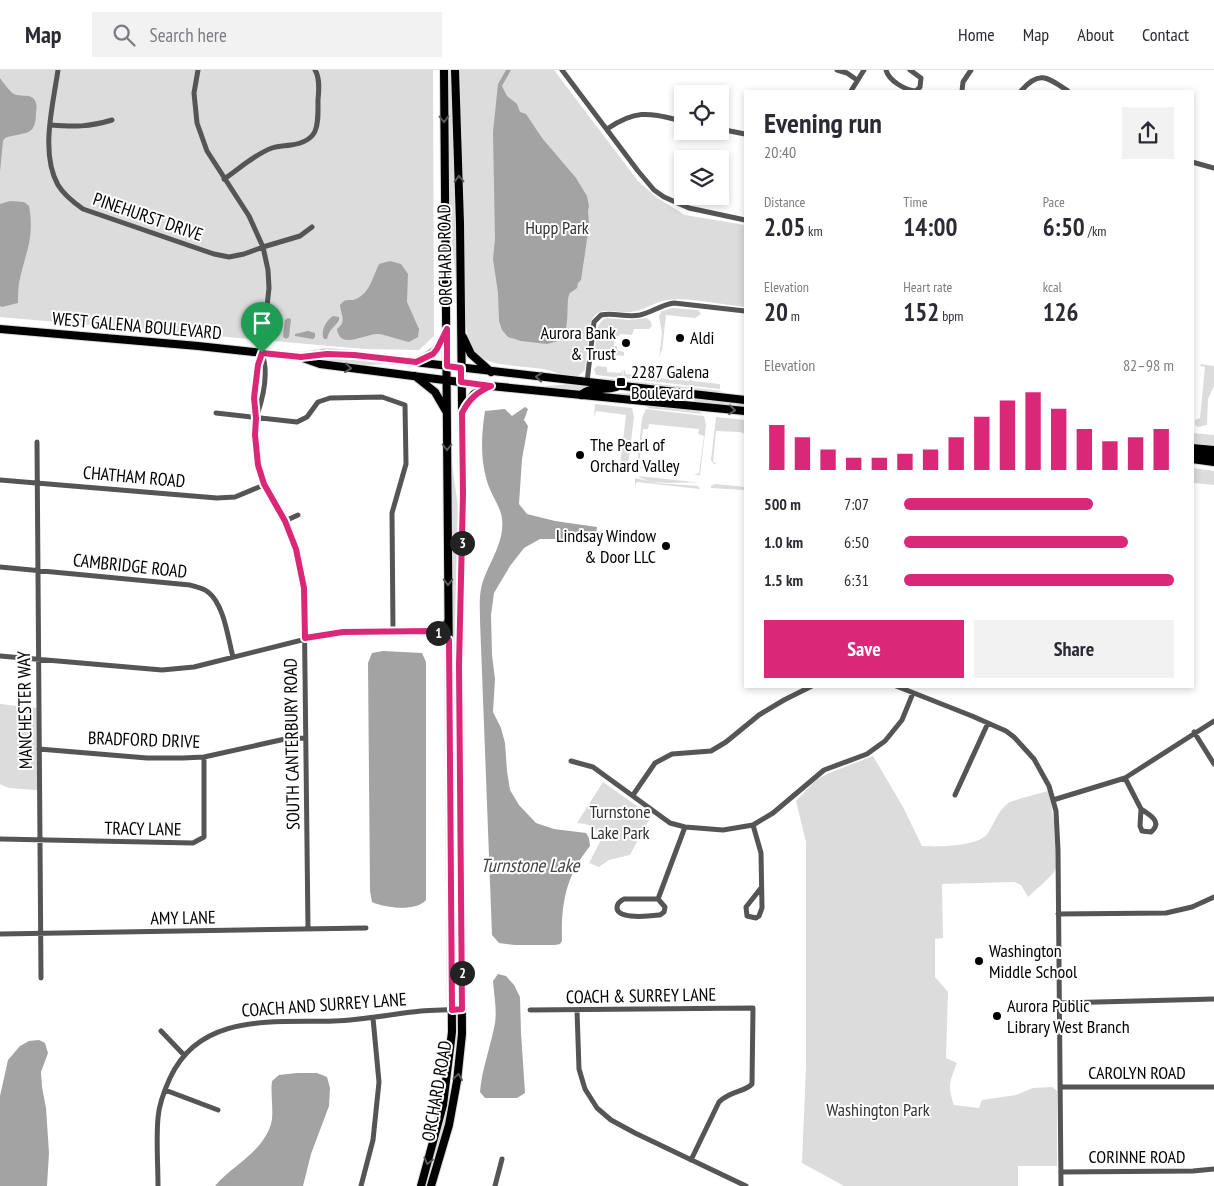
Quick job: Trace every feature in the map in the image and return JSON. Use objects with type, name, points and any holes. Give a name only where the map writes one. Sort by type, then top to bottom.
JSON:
[{"type":"main road","name":"ORCHARD ROAD","points":[[421,1186],[443,1105],[452,1032],[444,70]]},
{"type":"main road","name":"ORCHARD ROAD","points":[[431,1186],[449,1125],[457,1081],[462,1034],[459,665],[463,494],[460,223],[455,70]]},
{"type":"main road","name":"WEST GALENA BOULEVARD","points":[[0,329],[301,357],[327,354],[416,362],[744,400]]},
{"type":"main road","points":[[416,362],[433,354],[447,329]]},
{"type":"main road","points":[[461,332],[471,354],[491,372]]},
{"type":"main road","name":"WEST GALENA BOULEVARD","points":[[301,357],[320,364],[491,386],[744,411]]},
{"type":"main road","points":[[415,376],[435,392],[447,414]]},
{"type":"main road","points":[[462,413],[474,394],[491,386]]},
{"type":"main road","points":[[581,395],[591,389],[608,390],[620,386]]},
{"type":"main road","points":[[1194,448],[1214,450]]},
{"type":"main road","points":[[1194,454],[1214,456]]},
{"type":"main road","points":[[1194,459],[1214,462]]},
{"type":"street","name":"PINEHURST DRIVE","points":[[58,70],[49,151],[51,168],[58,186],[70,200],[83,209],[214,254],[230,257],[300,236],[312,227]]},
{"type":"street","points":[[198,70],[194,93],[197,123],[207,152],[249,216],[263,247],[268,270],[269,288],[262,353]]},
{"type":"street","points":[[224,179],[263,152],[274,147],[304,143],[315,134],[318,122],[319,85],[315,70]]},
{"type":"street","points":[[562,70],[648,184],[664,197],[690,208],[744,220]]},
{"type":"street","points":[[837,70],[847,73],[857,80]]},
{"type":"street","points":[[852,90],[864,70]]},
{"type":"street","points":[[886,70],[890,79],[913,90]]},
{"type":"street","points":[[910,70],[921,78],[920,87],[917,90]]},
{"type":"street","points":[[962,90],[963,82],[971,70]]},
{"type":"street","points":[[1022,90],[1029,80],[1040,76],[1049,78],[1067,90]]},
{"type":"street","points":[[607,129],[622,119],[642,114],[674,120]]},
{"type":"street","points":[[51,124],[74,127],[93,126],[112,120]]},
{"type":"street","points":[[729,131],[744,134]]},
{"type":"street","points":[[1194,163],[1214,168]]},
{"type":"street","points":[[588,382],[594,322],[601,315],[640,315],[662,306],[674,304],[744,311]]},
{"type":"street","name":"SOUTH CANTERBURY ROAD","points":[[262,353],[258,365],[254,398],[256,452],[264,484],[285,521],[296,549],[304,588],[308,929]]},
{"type":"street","name":"SOUTH CANTERBURY ROAD","points":[[256,418],[262,400],[266,365],[262,353]]},
{"type":"street","points":[[216,413],[297,422],[307,417],[318,402],[330,398],[382,397],[405,405],[406,464],[392,513],[393,631]]},
{"type":"street","name":"MANCHESTER WAY","points":[[37,442],[41,978]]},
{"type":"street","name":"CHATHAM ROAD","points":[[0,480],[217,498],[235,497],[264,484]]},
{"type":"street","points":[[285,521],[298,515]]},
{"type":"street","name":"CAMBRIDGE ROAD","points":[[0,567],[190,585],[201,589],[208,592],[217,603],[233,657]]},
{"type":"street","points":[[0,656],[162,670],[194,667],[305,638],[343,632],[432,631],[438,629],[448,619]]},
{"type":"street","points":[[432,631],[443,635],[449,640]]},
{"type":"street","points":[[633,795],[655,763],[672,754],[711,750],[726,742],[759,715],[808,688]]},
{"type":"street","points":[[901,688],[1006,731],[1034,759],[1046,780],[1054,800],[1058,850],[1061,1186]]},
{"type":"street","points":[[571,761],[593,767],[670,823],[685,827],[723,830],[753,825],[773,813],[824,770],[868,754],[885,741],[902,720],[913,693]]},
{"type":"street","points":[[1054,800],[1125,778],[1194,732],[1214,721]]},
{"type":"street","points":[[955,795],[988,723]]},
{"type":"street","points":[[1194,732],[1214,764]]},
{"type":"street","name":"BRADFORD DRIVE","points":[[39,750],[147,758],[204,757],[268,742],[306,738]]},
{"type":"street","name":"TRACY LANE","points":[[0,838],[193,843],[204,836],[204,757]]},
{"type":"street","points":[[1125,778],[1141,809],[1153,818],[1156,824],[1156,829],[1151,832],[1142,830],[1140,826],[1141,809]]},
{"type":"street","points":[[753,825],[761,853],[761,888],[761,913],[756,918],[752,918],[747,916],[746,907],[748,902],[761,888]]},
{"type":"street","points":[[658,899],[685,827]]},
{"type":"street","points":[[1058,914],[1166,913],[1192,907],[1214,897]]},
{"type":"street","points":[[624,899],[658,899],[663,902],[665,907],[664,912],[660,915],[626,916],[618,911],[617,906],[624,899]]},
{"type":"street","name":"AMY LANE","points":[[0,934],[366,928]]},
{"type":"street","points":[[1059,1003],[1214,999]]},
{"type":"street","name":"COACH & SURREY LANE","points":[[530,1010],[753,1008],[752,1084],[748,1088],[724,1097],[719,1102],[691,1160]]},
{"type":"street","name":"COACH AND SURREY LANE","points":[[158,1186],[158,1118],[165,1090],[173,1071],[184,1055],[200,1042],[234,1026],[257,1022],[337,1021],[422,1011],[462,1009]]},
{"type":"street","points":[[577,1010],[578,1064],[585,1089],[593,1103],[605,1116],[746,1186]]},
{"type":"street","points":[[361,1186],[374,1140],[379,1082],[373,1018]]},
{"type":"street","points":[[161,1031],[184,1055]]},
{"type":"street","name":"CAROLYN ROAD","points":[[1060,1087],[1214,1087]]},
{"type":"street","points":[[165,1090],[218,1110]]},
{"type":"street","points":[[495,1186],[502,1159]]},
{"type":"street","name":"CORINNE ROAD","points":[[1061,1172],[1193,1171],[1214,1169]]},
{"type":"green space","points":[[0,70],[433,70],[434,336],[419,350],[364,349],[0,317]]},
{"type":"green space","points":[[448,70],[452,70],[458,279],[456,279],[449,219]]},
{"type":"green space","name":"Hupp Park","points":[[460,70],[554,70],[638,181],[656,197],[685,215],[744,225],[744,307],[675,299],[662,301],[635,311],[607,311],[597,314],[590,324],[585,370],[577,377],[543,369],[499,364],[482,358],[473,351],[469,342],[465,318]]},
{"type":"green space","points":[[672,308],[698,310],[701,314],[695,318],[666,315],[662,351],[659,359],[662,333],[659,316],[662,311]]},
{"type":"green space","points":[[607,318],[629,320],[647,318],[652,326],[649,329],[634,329],[632,335],[620,334],[615,336],[614,346],[617,346],[617,350],[624,352],[624,356],[608,354],[607,360],[598,359],[595,355],[596,334],[600,324]]},
{"type":"green space","points":[[350,358],[388,362],[388,364],[349,366],[316,360]]},
{"type":"green space","points":[[1201,364],[1214,366],[1214,386],[1208,399],[1207,425],[1198,427],[1195,425],[1195,420],[1200,418],[1205,367],[1200,366]]},
{"type":"green space","points":[[597,366],[607,367],[607,372],[621,373],[623,369],[622,378],[596,375],[594,369]]},
{"type":"green space","points":[[624,369],[626,374],[651,377],[652,372],[659,373],[659,378],[689,381],[692,376],[692,381],[720,384],[720,389],[623,378]]},
{"type":"green space","points":[[599,378],[723,391],[714,393]]},
{"type":"green space","points":[[572,384],[588,386],[579,391],[546,388],[546,386]]},
{"type":"green space","points":[[617,393],[657,394],[744,403],[744,407],[617,395]]},
{"type":"green space","points":[[595,404],[632,408],[634,417],[627,474],[619,474],[626,415],[596,411],[594,417]]},
{"type":"green space","points":[[651,405],[696,410],[703,414],[647,408]]},
{"type":"green space","points":[[646,409],[704,416],[706,425],[700,475],[694,475],[699,473],[704,436],[698,434],[699,429],[649,424],[648,429],[643,429],[639,467],[644,468],[639,469],[637,467],[642,418]]},
{"type":"green space","points":[[716,417],[744,420],[744,434],[716,431],[713,462],[717,463],[714,464],[711,460]]},
{"type":"green space","points":[[1194,433],[1214,435],[1214,447],[1194,445]]},
{"type":"green space","points":[[451,457],[459,514],[459,988],[457,993],[455,993]]},
{"type":"green space","points":[[1194,468],[1214,471],[1214,485],[1194,483]]},
{"type":"green space","points":[[638,476],[694,482],[698,483],[659,483]]},
{"type":"green space","points":[[635,478],[657,483],[698,486],[700,489],[637,482],[635,486]]},
{"type":"green space","points":[[715,484],[744,487],[744,490],[711,488]]},
{"type":"green space","points":[[0,704],[37,708],[37,790],[9,788],[0,784]]},
{"type":"green space","name":"Washington Park","points":[[873,756],[903,807],[922,846],[967,844],[983,838],[1007,804],[1048,791],[1057,845],[1054,872],[1028,897],[1021,885],[1014,882],[942,884],[943,938],[935,939],[935,977],[948,992],[946,1058],[957,1063],[950,1084],[954,1105],[979,1108],[982,1100],[1016,1095],[1033,1088],[1052,1087],[1057,1091],[1057,1166],[1018,1166],[1018,1186],[844,1186],[802,1163],[806,1066],[806,842],[796,801],[816,780]]},
{"type":"green space","name":"Turnstone Lake Park","points":[[603,782],[651,816],[630,855],[609,860],[599,867],[589,863],[601,840],[599,836],[592,827],[577,823]]},
{"type":"green space","points":[[451,1074],[446,1120],[428,1186],[424,1186],[442,1121]]},
{"type":"water","points":[[506,70],[511,70],[502,86],[507,96],[517,104],[520,112],[526,114],[542,138],[576,178],[587,196],[589,206],[589,226],[581,280],[577,288],[569,296],[565,333],[558,341],[547,344],[521,341],[508,337],[502,330],[499,321],[498,293],[493,259],[495,239],[493,132],[498,84]]},
{"type":"water","points":[[0,78],[14,94],[33,98],[37,106],[34,126],[31,130],[24,134],[5,138],[3,141],[0,172]]},
{"type":"water","points":[[10,201],[24,202],[29,206],[31,228],[19,283],[18,303],[2,307],[0,306],[0,204]]},
{"type":"water","points":[[390,261],[401,264],[408,274],[407,302],[419,329],[418,337],[409,342],[378,334],[348,340],[343,339],[337,329],[343,321],[340,305],[344,301],[354,300],[365,293],[379,264]]},
{"type":"water","points":[[333,316],[339,317],[339,320],[329,332],[327,339],[324,339],[324,326]]},
{"type":"water","points":[[291,319],[289,337],[286,339],[283,337],[285,320]]},
{"type":"water","points":[[308,331],[315,333],[313,339],[295,336],[295,334]]},
{"type":"water","name":"Turnstone Lake","points":[[525,407],[528,409],[524,420],[528,426],[522,459],[519,504],[527,514],[555,521],[597,527],[594,539],[540,539],[524,548],[510,566],[494,593],[491,615],[495,679],[493,712],[501,728],[505,743],[510,790],[519,805],[536,823],[554,829],[586,833],[589,838],[590,846],[570,879],[564,902],[562,941],[560,944],[555,945],[499,943],[492,935],[480,601],[483,580],[501,538],[502,519],[484,469],[483,430],[485,411],[505,409],[512,416]]},
{"type":"water","points":[[383,651],[422,653],[426,662],[426,900],[415,906],[400,908],[372,902],[370,891],[368,663],[372,653]]},
{"type":"water","points":[[498,974],[506,976],[514,985],[520,997],[525,1093],[517,1098],[485,1098],[480,1092],[495,1023],[496,1007],[493,981]]},
{"type":"water","points":[[39,1040],[45,1043],[48,1053],[41,1072],[49,1153],[47,1186],[0,1186],[0,1096],[8,1060],[20,1046],[29,1041]]},
{"type":"water","points":[[317,1073],[327,1077],[330,1088],[329,1106],[311,1154],[303,1186],[215,1186],[259,1145],[270,1127],[272,1117],[272,1081],[279,1075]]},
{"type":"place","name":"Aldi","points":[[680,338]]},
{"type":"place","name":"Aurora Bank & Trust","points":[[626,343]]},
{"type":"place","name":"2287 Galena Boulevard","points":[[621,382]]},
{"type":"place","name":"The Pearl of Orchard Valley","points":[[580,455]]},
{"type":"place","name":"Lindsay Window & Door LLC","points":[[666,546]]},
{"type":"place","name":"Washington Middle School","points":[[979,961]]},
{"type":"place","name":"Aurora Public Library West Branch","points":[[997,1016]]},
{"type":"route","points":[[447,329],[447,366],[461,368],[461,382],[491,386],[474,394],[462,413],[463,494],[459,665],[462,1009],[452,1010],[449,640],[443,635],[432,631],[343,632],[305,638],[304,588],[296,549],[285,521],[264,484],[256,452],[254,398],[258,365],[262,353],[301,357],[327,354],[354,355],[416,362],[433,354],[447,329]]}]
